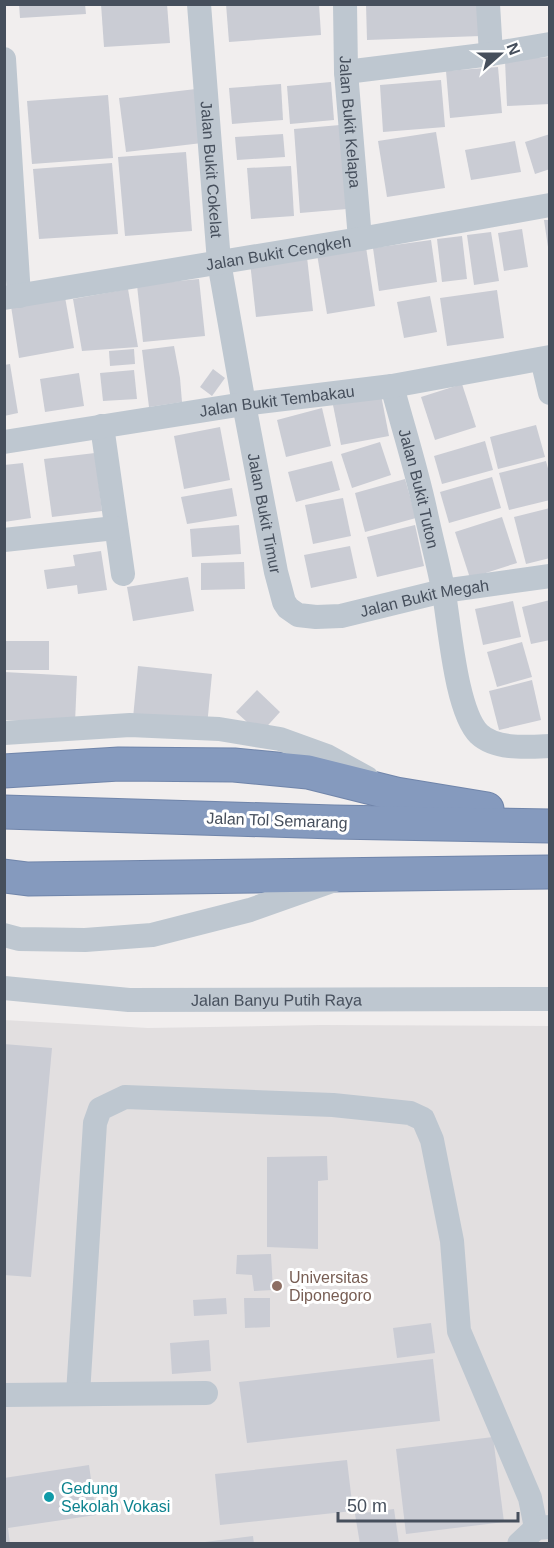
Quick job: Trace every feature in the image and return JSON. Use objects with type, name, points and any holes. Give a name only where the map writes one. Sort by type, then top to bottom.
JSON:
[{"type":"highway","points":[[4,771],[119,764],[234,765],[308,772],[396,794],[480,807],[541,826]]},
{"type":"highway","name":"Jalan Tol Semarang","points":[[4,812],[541,826]]},
{"type":"highway","points":[[4,876],[28,879],[549,872]]},
{"type":"street","name":"Jalan Bukit Cokelat","points":[[199,4],[219,262],[243,404]]},
{"type":"street","name":"Jalan Bukit Kelapa","points":[[345,4],[346,72],[360,239]]},
{"type":"street","points":[[488,4],[491,54]]},
{"type":"street","points":[[346,72],[491,54],[549,44]]},
{"type":"street","points":[[4,59],[12,297]]},
{"type":"street","name":"Jalan Bukit Cengkeh","points":[[12,297],[549,205]]},
{"type":"street","points":[[546,358],[549,393]]},
{"type":"street","name":"Jalan Bukit Tembakau","points":[[4,442],[243,404],[392,386],[546,358]]},
{"type":"street","name":"Jalan Bukit Tuton","points":[[392,386],[424,506],[443,591],[462,700],[471,721],[479,734],[491,742],[504,745],[549,746]]},
{"type":"street","name":"Jalan Bukit Timur","points":[[243,404],[276,572],[284,602],[298,615]]},
{"type":"street","points":[[102,426],[123,574]]},
{"type":"street","points":[[4,540],[115,528]]},
{"type":"street","name":"Jalan Bukit Megah","points":[[298,615],[341,616],[443,591],[549,576]]},
{"type":"street","points":[[4,733],[130,725],[219,729],[280,739],[327,756],[396,794]]},
{"type":"street","points":[[4,935],[19,939],[85,940],[152,934],[250,910],[351,875]]},
{"type":"street","name":"Jalan Banyu Putih Raya","points":[[4,988],[129,1000],[549,999]]},
{"type":"street","points":[[78,1394],[95,1123],[100,1109],[125,1096],[333,1105],[410,1113],[423,1119],[432,1140],[452,1241],[459,1331],[530,1498],[535,1533]]},
{"type":"street","points":[[4,1395],[206,1393]]},
{"type":"shaded area","name":"Universitas Diponegoro","points":[[4,1020],[148,1028],[321,1025],[549,1026],[549,1543],[5,1543]]},
{"type":"building","points":[[19,4],[85,4],[86,14],[20,18]]},
{"type":"building","points":[[101,4],[167,4],[170,43],[104,47]]},
{"type":"building","points":[[226,4],[319,4],[321,35],[229,42]]},
{"type":"building","points":[[366,4],[480,4],[481,36],[367,40]]},
{"type":"building","points":[[550,57],[550,104],[507,106],[505,60]]},
{"type":"building","points":[[498,67],[502,113],[450,118],[446,71]]},
{"type":"building","points":[[441,80],[445,127],[383,132],[380,85]]},
{"type":"building","points":[[331,82],[334,120],[290,124],[287,86]]},
{"type":"building","points":[[281,84],[283,120],[232,124],[229,88]]},
{"type":"building","points":[[196,89],[202,143],[126,152],[119,98]]},
{"type":"building","points":[[108,95],[113,158],[32,164],[27,101]]},
{"type":"building","points":[[340,125],[347,209],[300,213],[294,129]]},
{"type":"building","points":[[436,132],[445,188],[387,197],[378,141]]},
{"type":"building","points":[[283,134],[285,157],[237,160],[235,137]]},
{"type":"building","points":[[550,134],[550,169],[535,174],[525,142]]},
{"type":"building","points":[[515,141],[521,172],[471,180],[465,150]]},
{"type":"building","points":[[186,152],[192,231],[125,236],[118,157]]},
{"type":"building","points":[[112,163],[118,234],[39,239],[33,169]]},
{"type":"building","points":[[291,166],[294,216],[251,219],[247,168]]},
{"type":"building","points":[[544,220],[550,220],[550,247],[548,247]]},
{"type":"building","points":[[522,229],[528,267],[504,271],[498,233]]},
{"type":"building","points":[[491,232],[499,281],[474,285],[467,235]]},
{"type":"building","points":[[462,236],[467,279],[442,282],[437,239]]},
{"type":"building","points":[[431,240],[437,282],[379,291],[373,248]]},
{"type":"building","points":[[366,247],[375,306],[327,314],[317,254]]},
{"type":"building","points":[[307,257],[313,311],[256,317],[250,262]]},
{"type":"building","points":[[199,279],[205,336],[143,342],[137,285]]},
{"type":"building","points":[[128,289],[138,347],[82,351],[73,299]]},
{"type":"building","points":[[497,290],[504,338],[447,346],[440,298]]},
{"type":"building","points":[[430,296],[437,332],[404,338],[397,302]]},
{"type":"building","points":[[65,297],[74,348],[19,358],[11,306]]},
{"type":"building","points":[[174,346],[182,402],[149,407],[142,350]]},
{"type":"building","points":[[134,349],[135,364],[110,366],[109,351]]},
{"type":"building","points":[[10,364],[18,413],[4,416],[4,365]]},
{"type":"building","points":[[213,369],[225,378],[212,396],[200,387]]},
{"type":"building","points":[[134,370],[137,399],[103,401],[100,373]]},
{"type":"building","points":[[79,373],[84,406],[45,412],[40,379]]},
{"type":"building","points":[[462,384],[476,427],[435,440],[421,397]]},
{"type":"building","points":[[381,395],[389,436],[341,445],[333,405]]},
{"type":"building","points":[[322,408],[331,446],[286,457],[277,420]]},
{"type":"building","points":[[536,425],[545,457],[498,469],[490,437]]},
{"type":"building","points":[[220,427],[230,480],[184,489],[174,436]]},
{"type":"building","points":[[485,441],[493,470],[442,484],[434,456]]},
{"type":"building","points":[[380,442],[391,475],[352,488],[341,454]]},
{"type":"building","points":[[95,453],[102,511],[52,517],[44,459]]},
{"type":"building","points":[[332,461],[340,490],[296,502],[288,472]]},
{"type":"building","points":[[546,461],[550,476],[550,500],[509,510],[499,473]]},
{"type":"building","points":[[23,463],[31,518],[4,522],[4,465]]},
{"type":"building","points":[[492,477],[501,508],[449,523],[440,492]]},
{"type":"building","points":[[405,479],[416,518],[365,532],[355,493]]},
{"type":"building","points":[[232,488],[237,516],[187,524],[181,497]]},
{"type":"building","points":[[343,498],[351,536],[313,544],[305,505]]},
{"type":"building","points":[[550,508],[550,558],[526,564],[514,517]]},
{"type":"building","points":[[502,517],[517,563],[470,578],[455,532]]},
{"type":"building","points":[[239,525],[241,554],[192,557],[190,529]]},
{"type":"building","points":[[415,525],[424,566],[377,577],[367,537]]},
{"type":"building","points":[[350,546],[357,578],[311,588],[304,555]]},
{"type":"building","points":[[101,551],[107,590],[78,594],[77,585],[47,589],[44,570],[75,566],[73,555]]},
{"type":"building","points":[[244,562],[245,589],[201,590],[201,563]]},
{"type":"building","points":[[188,577],[194,611],[133,621],[127,587]]},
{"type":"building","points":[[550,600],[550,640],[531,644],[522,607]]},
{"type":"building","points":[[513,601],[521,637],[483,645],[475,609]]},
{"type":"building","points":[[4,641],[49,641],[49,670],[4,670]]},
{"type":"building","points":[[522,642],[532,677],[497,687],[487,652]]},
{"type":"building","points":[[138,666],[212,674],[207,726],[133,718]]},
{"type":"building","points":[[4,672],[77,676],[75,723],[4,720]]},
{"type":"building","points":[[532,680],[541,720],[499,730],[489,691]]},
{"type":"building","points":[[257,690],[280,712],[260,734],[236,712]]},
{"type":"building","points":[[4,1044],[52,1048],[31,1277],[4,1275]]},
{"type":"building","points":[[327,1156],[328,1180],[318,1181],[318,1249],[267,1247],[267,1157]]},
{"type":"building","points":[[271,1254],[273,1290],[254,1291],[252,1275],[236,1274],[237,1255]]},
{"type":"building","points":[[226,1298],[227,1314],[194,1316],[193,1300]]},
{"type":"building","points":[[244,1298],[270,1298],[270,1327],[245,1328]]},
{"type":"building","points":[[431,1323],[435,1353],[397,1358],[393,1328]]},
{"type":"building","points":[[209,1340],[211,1371],[172,1374],[170,1343]]},
{"type":"building","points":[[433,1359],[440,1421],[247,1443],[239,1382]]},
{"type":"building","points":[[493,1437],[504,1522],[406,1534],[396,1449]]},
{"type":"building","points":[[347,1460],[353,1511],[220,1525],[215,1474]]},
{"type":"building","name":"Gedung Sekolah Vokasi","points":[[89,1465],[96,1515],[8,1528],[10,1544],[4,1544],[4,1478]]},
{"type":"building","points":[[394,1509],[399,1544],[360,1544],[355,1514]]},
{"type":"building","points":[[253,1536],[254,1544],[205,1544],[205,1542]]},
{"type":"place","name":"Universitas Diponegoro","points":[[277,1286]]},
{"type":"place","name":"Gedung Sekolah Vokasi","points":[[49,1497]]}]
